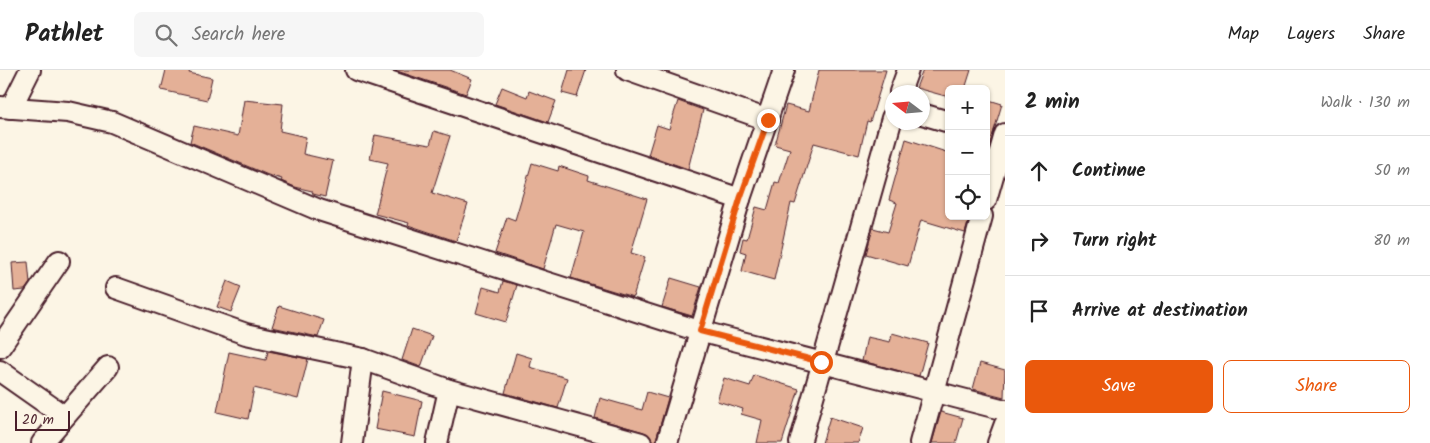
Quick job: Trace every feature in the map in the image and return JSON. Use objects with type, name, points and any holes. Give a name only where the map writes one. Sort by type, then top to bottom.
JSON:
[{"type":"street","points":[[5,107],[30,70]]},
{"type":"street","points":[[356,70],[740,199]]},
{"type":"street","points":[[627,70],[649,74],[768,120]]},
{"type":"street","points":[[667,443],[740,199],[784,70]]},
{"type":"street","points":[[903,85],[908,70]]},
{"type":"street","points":[[5,107],[68,112],[112,122],[319,210],[700,331],[1005,410]]},
{"type":"street","points":[[930,116],[945,121]]},
{"type":"street","points":[[800,443],[821,362],[889,130]]},
{"type":"street","points":[[990,178],[998,135]]},
{"type":"street","points":[[920,443],[981,220]]},
{"type":"street","points":[[0,347],[60,261]]},
{"type":"street","points":[[116,288],[246,334],[363,359],[449,390],[641,443]]},
{"type":"street","points":[[352,443],[363,359]]},
{"type":"street","points":[[42,443],[108,367]]},
{"type":"street","points":[[0,371],[64,416]]},
{"type":"street","points":[[437,443],[449,390]]},
{"type":"street","points":[[998,443],[1005,424]]},
{"type":"building","points":[[166,70],[190,70],[189,73],[212,78],[207,100],[161,90]]},
{"type":"building","points":[[394,70],[450,70],[472,79],[466,94]]},
{"type":"building","points":[[569,70],[586,70],[577,97],[562,93]]},
{"type":"building","points":[[819,70],[886,70],[870,122],[867,121],[859,155],[814,143],[795,204],[791,203],[774,280],[742,271],[746,253],[740,251],[743,238],[747,239],[756,207],[767,210],[775,182],[779,183],[790,149],[775,145],[786,105],[809,111]]},
{"type":"building","points":[[923,70],[971,70],[966,85],[945,85],[945,96],[930,92],[930,85],[917,85]]},
{"type":"building","points":[[502,87],[527,97],[529,91],[556,101],[548,122],[495,104]]},
{"type":"building","points":[[244,100],[283,104],[280,131],[306,137],[303,154],[333,161],[325,197],[313,194],[312,191],[295,187],[281,181],[282,179],[268,175],[190,142],[194,126],[238,136]]},
{"type":"building","points":[[990,100],[1002,104],[990,144]]},
{"type":"building","points":[[678,101],[703,110],[688,169],[648,155],[657,125],[669,129]]},
{"type":"building","points":[[434,131],[450,136],[432,193],[468,204],[456,241],[408,225],[409,223],[375,214],[388,163],[370,159],[375,135],[430,145]]},
{"type":"building","points":[[906,139],[945,152],[945,220],[969,220],[965,233],[921,220],[908,266],[866,254],[873,228],[888,232],[897,203],[889,200]]},
{"type":"building","points":[[532,163],[558,171],[559,166],[589,176],[588,180],[647,199],[631,253],[645,257],[633,297],[571,278],[584,232],[556,224],[543,269],[495,253],[507,217],[515,220]]},
{"type":"building","points":[[28,262],[30,283],[25,290],[14,291],[12,263]]},
{"type":"building","points":[[671,278],[701,287],[692,316],[662,307]]},
{"type":"building","points":[[227,281],[241,287],[231,312],[217,307]]},
{"type":"building","points":[[503,281],[517,285],[506,322],[476,313],[483,287],[500,292]]},
{"type":"building","points":[[279,306],[324,320],[318,337],[272,327]]},
{"type":"building","points":[[412,329],[432,336],[421,367],[402,360]]},
{"type":"building","points":[[892,333],[928,343],[919,376],[862,361],[867,337],[890,342]]},
{"type":"building","points":[[268,351],[308,359],[298,399],[254,388],[248,419],[217,412],[229,352],[266,360]]},
{"type":"building","points":[[516,353],[532,358],[530,367],[567,378],[558,408],[505,393]]},
{"type":"building","points":[[980,363],[1005,370],[1004,397],[973,389]]},
{"type":"building","points":[[754,375],[799,389],[782,443],[757,443],[762,420],[741,414],[743,409],[717,401],[724,378],[750,386]]},
{"type":"building","points":[[382,391],[422,401],[415,437],[375,429]]},
{"type":"building","points":[[647,392],[668,398],[655,443],[644,432],[595,418],[600,398],[642,410]]},
{"type":"building","points":[[941,412],[963,418],[956,443],[932,443]]},
{"type":"building","points":[[830,417],[863,428],[858,443],[822,443]]},
{"type":"route","points":[[768,120],[740,199],[700,331],[821,362]]}]
